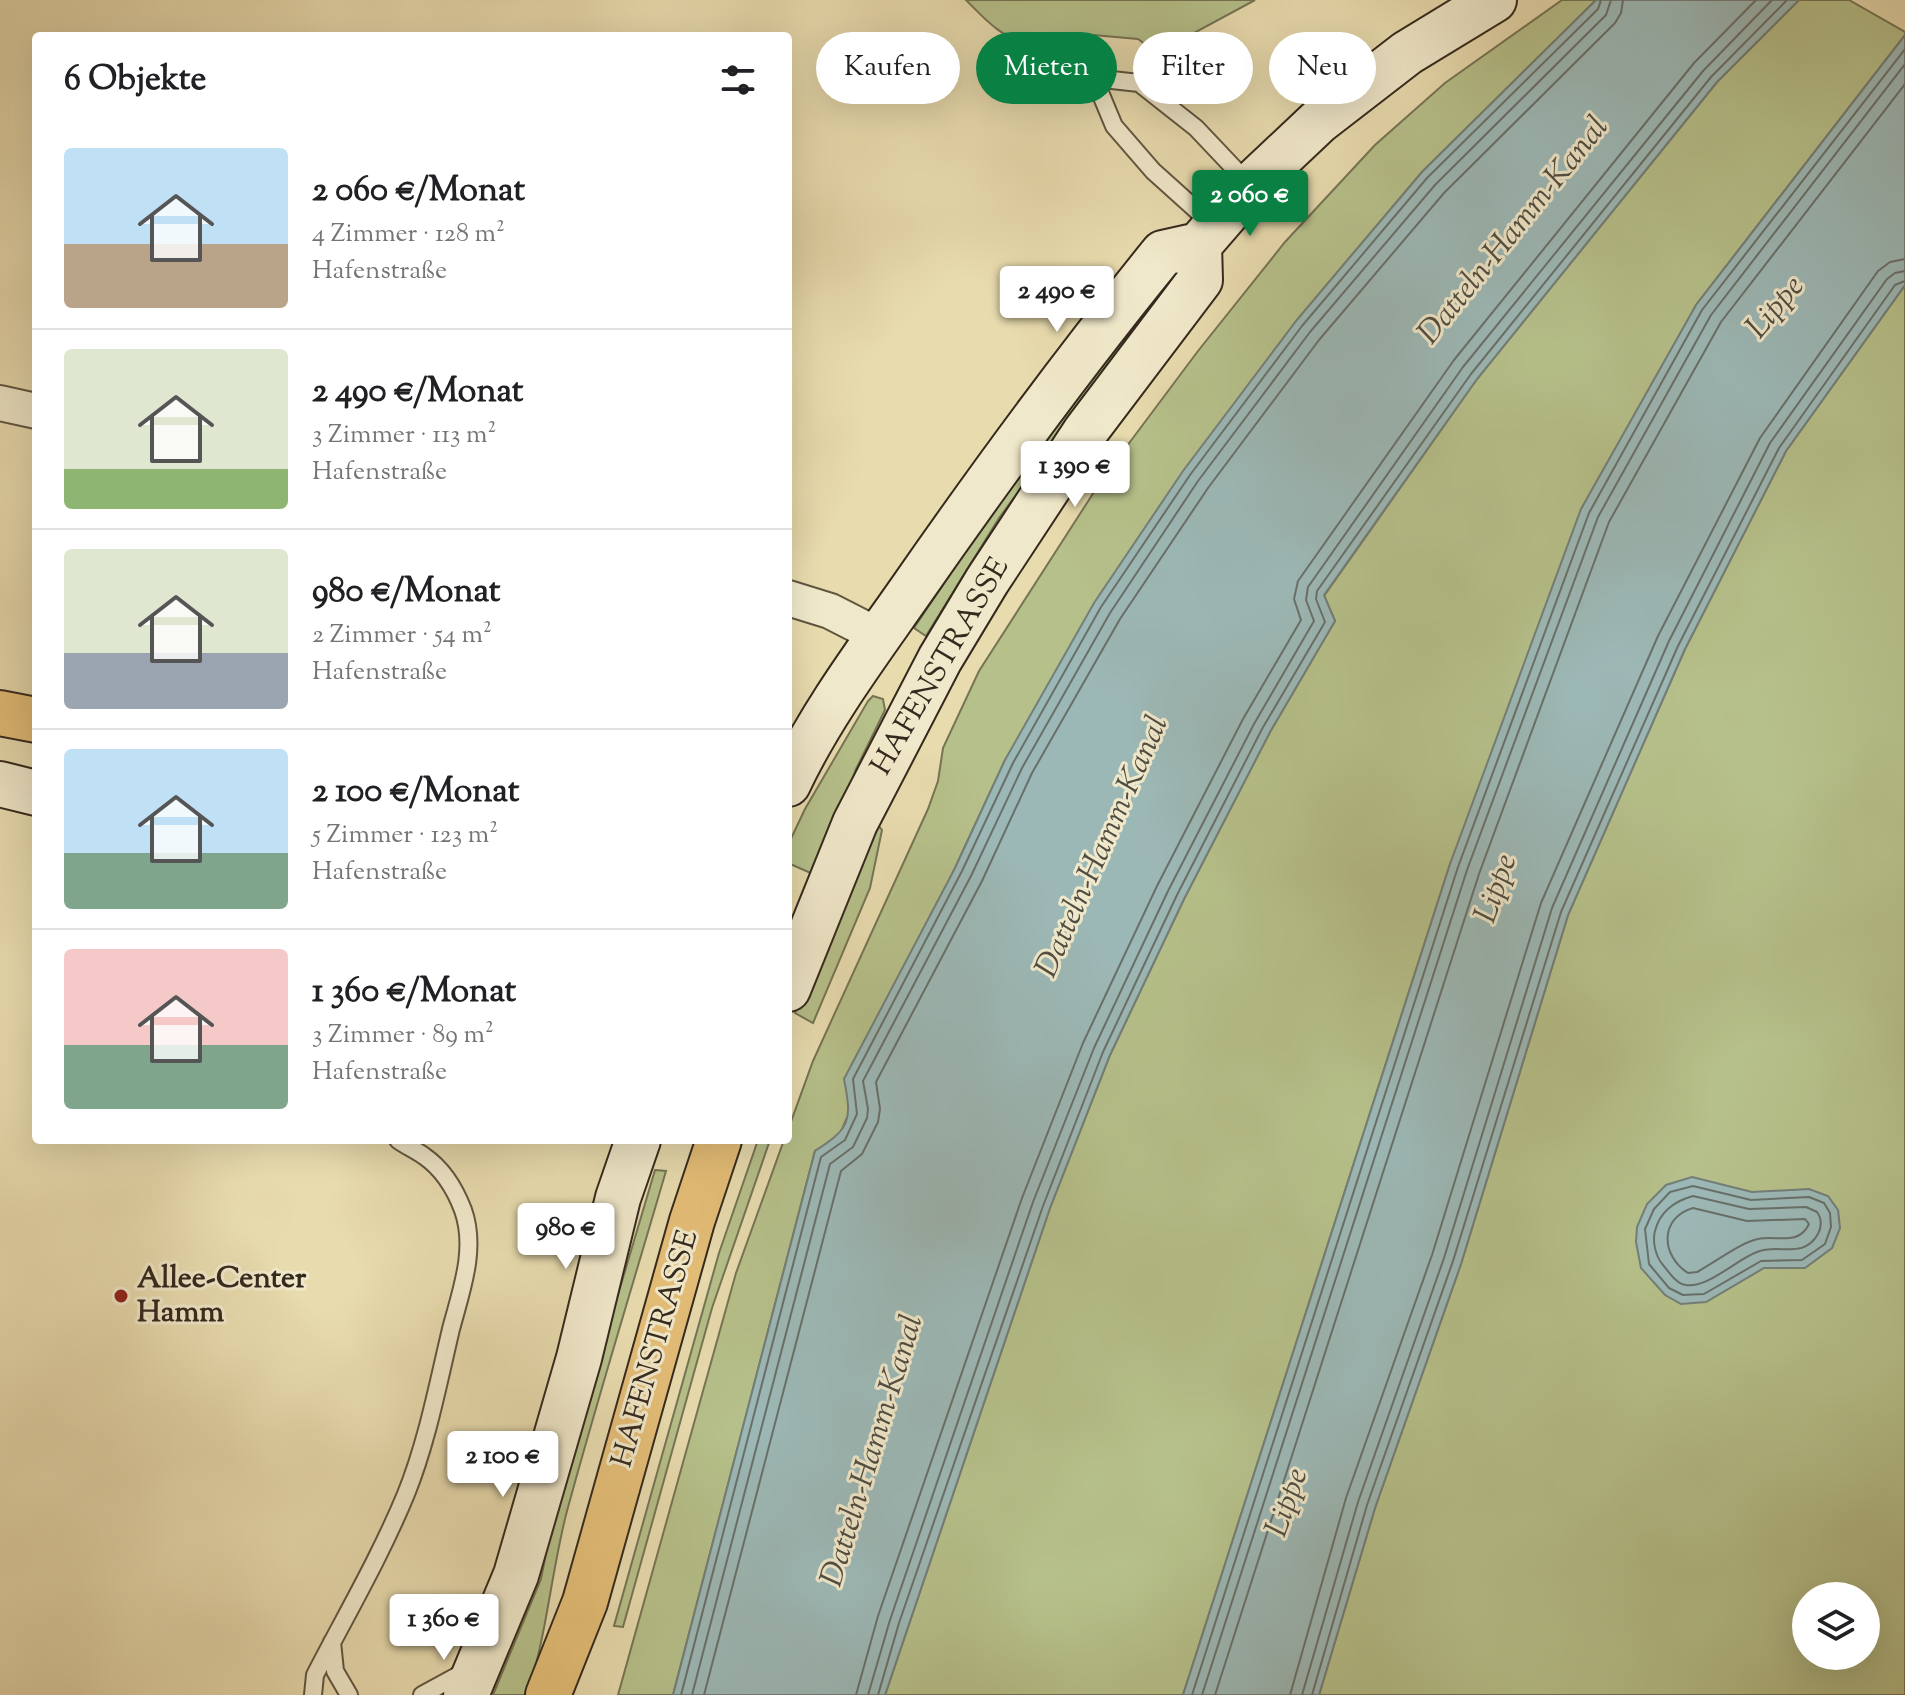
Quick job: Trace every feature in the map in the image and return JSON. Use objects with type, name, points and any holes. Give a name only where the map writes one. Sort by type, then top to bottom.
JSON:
[{"type":"main road","points":[[1207,236],[1250,186],[1319,121],[1395,63],[1494,0]]},
{"type":"main road","name":"HAFENSTRASSE","points":[[792,769],[970,505],[1155,263],[1163,253],[1207,236]]},
{"type":"main road","name":"HAFENSTRASSE","points":[[792,971],[804,918],[940,659],[1085,432],[1200,280],[1207,236]]},
{"type":"main road","points":[[0,713],[32,719]]},
{"type":"main road","points":[[0,784],[32,792]]},
{"type":"main road","points":[[611,1144],[618,1198]]},
{"type":"main road","points":[[475,1677],[516,1575],[579,1358],[618,1198],[637,1144]]},
{"type":"main road","name":"HAFENSTRASSE","points":[[548,1695],[585,1602],[692,1221],[718,1144]]},
{"type":"street","points":[[0,403],[32,410]]},
{"type":"street","points":[[792,599],[830,611],[879,636]]},
{"type":"lane","points":[[1207,236],[1114,126],[1094,78],[1139,83],[1196,128],[1250,186]]},
{"type":"lane","points":[[313,1695],[315,1675],[385,1542],[407,1491],[431,1411],[467,1258],[469,1245],[464,1213],[455,1191],[444,1174],[425,1156],[404,1144]]},
{"type":"lane","points":[[332,1642],[335,1671],[349,1695]]},
{"type":"lane","points":[[422,1695],[451,1681],[475,1677]]},
{"type":"green space","points":[[966,0],[1255,0],[1196,32],[1133,32],[1133,39],[1117,37],[1117,32],[1001,32]]},
{"type":"green space","points":[[1562,0],[1596,0],[1422,172],[1296,321],[1005,760],[839,1136],[815,1151],[673,1695],[618,1695],[736,1273],[783,1144],[792,1144],[792,1119],[813,1061],[928,809],[938,781],[943,748],[979,671],[1103,478],[1198,351],[1285,242],[1375,145],[1445,83]]},
{"type":"green space","points":[[1799,0],[1849,0],[1905,32],[1905,35],[1696,305],[1450,864],[1183,1695],[885,1695],[1050,1208],[1110,1055],[1184,899],[1270,732],[1335,621],[1324,596],[1477,379],[1717,82]]},
{"type":"green space","points":[[1181,264],[1186,264],[999,518],[926,636],[914,628],[1028,458]]},
{"type":"green space","points":[[1905,285],[1905,1695],[1319,1695],[1375,1508],[1461,1264],[1568,915],[1685,649],[1786,451]]},
{"type":"green space","points":[[873,696],[883,699],[885,710],[856,769],[828,852],[815,875],[792,865],[792,837]]},
{"type":"green space","points":[[878,825],[882,830],[870,888],[813,1023],[795,1013]]},
{"type":"green space","points":[[757,1144],[769,1144],[712,1308],[623,1627],[614,1626],[719,1253]]},
{"type":"green space","points":[[655,1170],[666,1171],[567,1511],[527,1695],[493,1695],[541,1579],[555,1507]]},
{"type":"water","name":"Datteln-Hamm-Kanal","points":[[1596,0],[1799,0],[1717,82],[1477,379],[1324,595],[1335,621],[1270,732],[1184,899],[1110,1055],[1050,1208],[885,1695],[673,1695],[815,1151],[836,1136],[846,1122],[848,1104],[844,1079],[955,868],[1005,760],[1094,603],[1183,471],[1296,321],[1422,172]]},
{"type":"water","name":"Lippe","points":[[1905,35],[1905,285],[1786,451],[1685,649],[1568,915],[1461,1264],[1375,1508],[1319,1695],[1183,1695],[1450,864],[1581,509],[1696,305]]},
{"type":"water","points":[[1692,1177],[1752,1192],[1809,1189],[1828,1196],[1838,1210],[1840,1228],[1832,1248],[1805,1268],[1764,1268],[1706,1302],[1681,1304],[1665,1295],[1641,1268],[1636,1242],[1637,1227],[1647,1204],[1666,1185]]},
{"type":"place","name":"Allee-Center Hamm","points":[[121,1296]]}]
